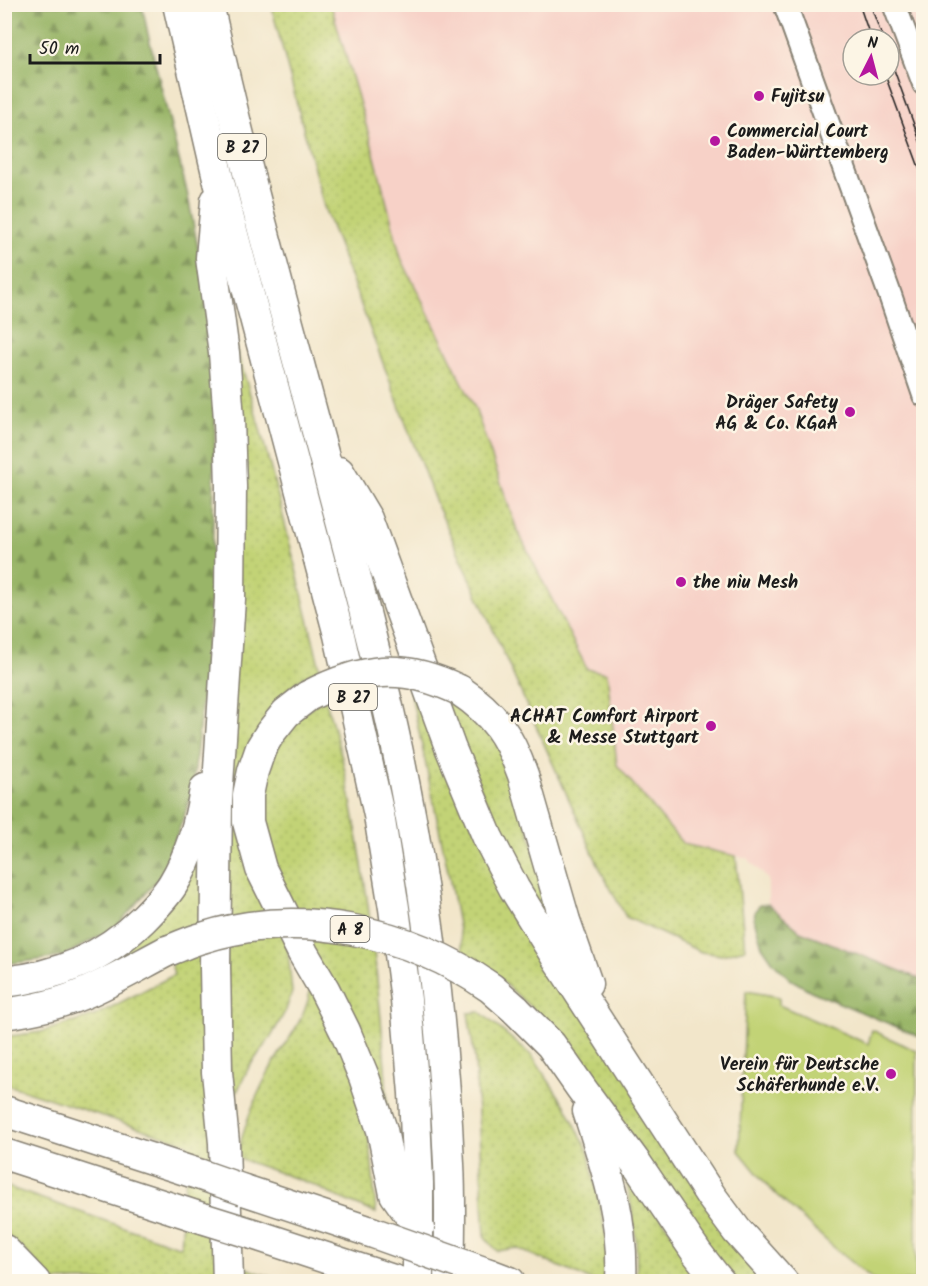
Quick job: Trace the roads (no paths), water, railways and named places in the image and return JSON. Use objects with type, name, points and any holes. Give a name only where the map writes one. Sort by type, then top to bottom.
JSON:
[{"type":"highway","name":"B 27","points":[[178,4],[218,178],[339,635],[379,815],[406,1000],[414,1093],[419,1228],[418,1281]]},
{"type":"highway","name":"B 27","points":[[208,4],[278,288],[374,645],[398,749],[436,982],[446,1104],[450,1199],[449,1281]]},
{"type":"highway","points":[[218,178],[211,258],[224,353],[231,497],[230,599],[217,800],[215,967],[217,1072],[224,1143],[228,1281]]},
{"type":"highway","points":[[317,430],[367,519],[450,747],[488,838],[514,888],[711,1196],[737,1231],[783,1281]]},
{"type":"highway","points":[[419,1228],[395,1194],[382,1130],[364,1077],[345,1031],[261,869],[248,822],[248,795],[261,748],[286,713],[308,696],[351,677],[382,672],[417,675],[436,680],[459,690],[490,714],[516,755],[565,921],[586,979],[597,1019]]},
{"type":"highway","points":[[4,982],[31,979],[60,971],[89,958],[134,928],[156,906],[185,863],[203,802],[209,759],[223,717]]},
{"type":"highway","name":"A 8","points":[[4,1014],[54,1004],[84,993],[167,951],[202,938],[238,929],[275,924],[313,924],[386,937],[429,954],[491,988],[551,1045],[697,1253],[720,1281]]},
{"type":"highway","points":[[580,1088],[608,1173],[618,1217],[622,1258],[621,1281]]},
{"type":"highway","points":[[4,1112],[201,1175],[500,1278]]},
{"type":"highway","points":[[4,1154],[399,1281]]},
{"type":"highway","points":[[4,1250],[35,1281]]},
{"type":"street","points":[[785,4],[924,395]]},
{"type":"street","points":[[894,4],[924,84]]},
{"type":"tram line","points":[[859,4],[867,27]]},
{"type":"tram line","points":[[870,4],[879,27]]},
{"type":"tram line","points":[[889,87],[924,181]]},
{"type":"tram line","points":[[900,87],[924,152]]},
{"type":"place","name":"Fujitsu","points":[[759,96]]},
{"type":"place","name":"Commercial Court Baden-Württemberg","points":[[715,141]]},
{"type":"place","name":"Dräger Safety AG & Co. KGaA","points":[[850,412]]},
{"type":"place","name":"the niu Mesh","points":[[681,582]]},
{"type":"place","name":"ACHAT Comfort Airport & Messe Stuttgart","points":[[711,726]]},
{"type":"place","name":"Verein für Deutsche Schäferhunde e.V.","points":[[891,1074]]}]
